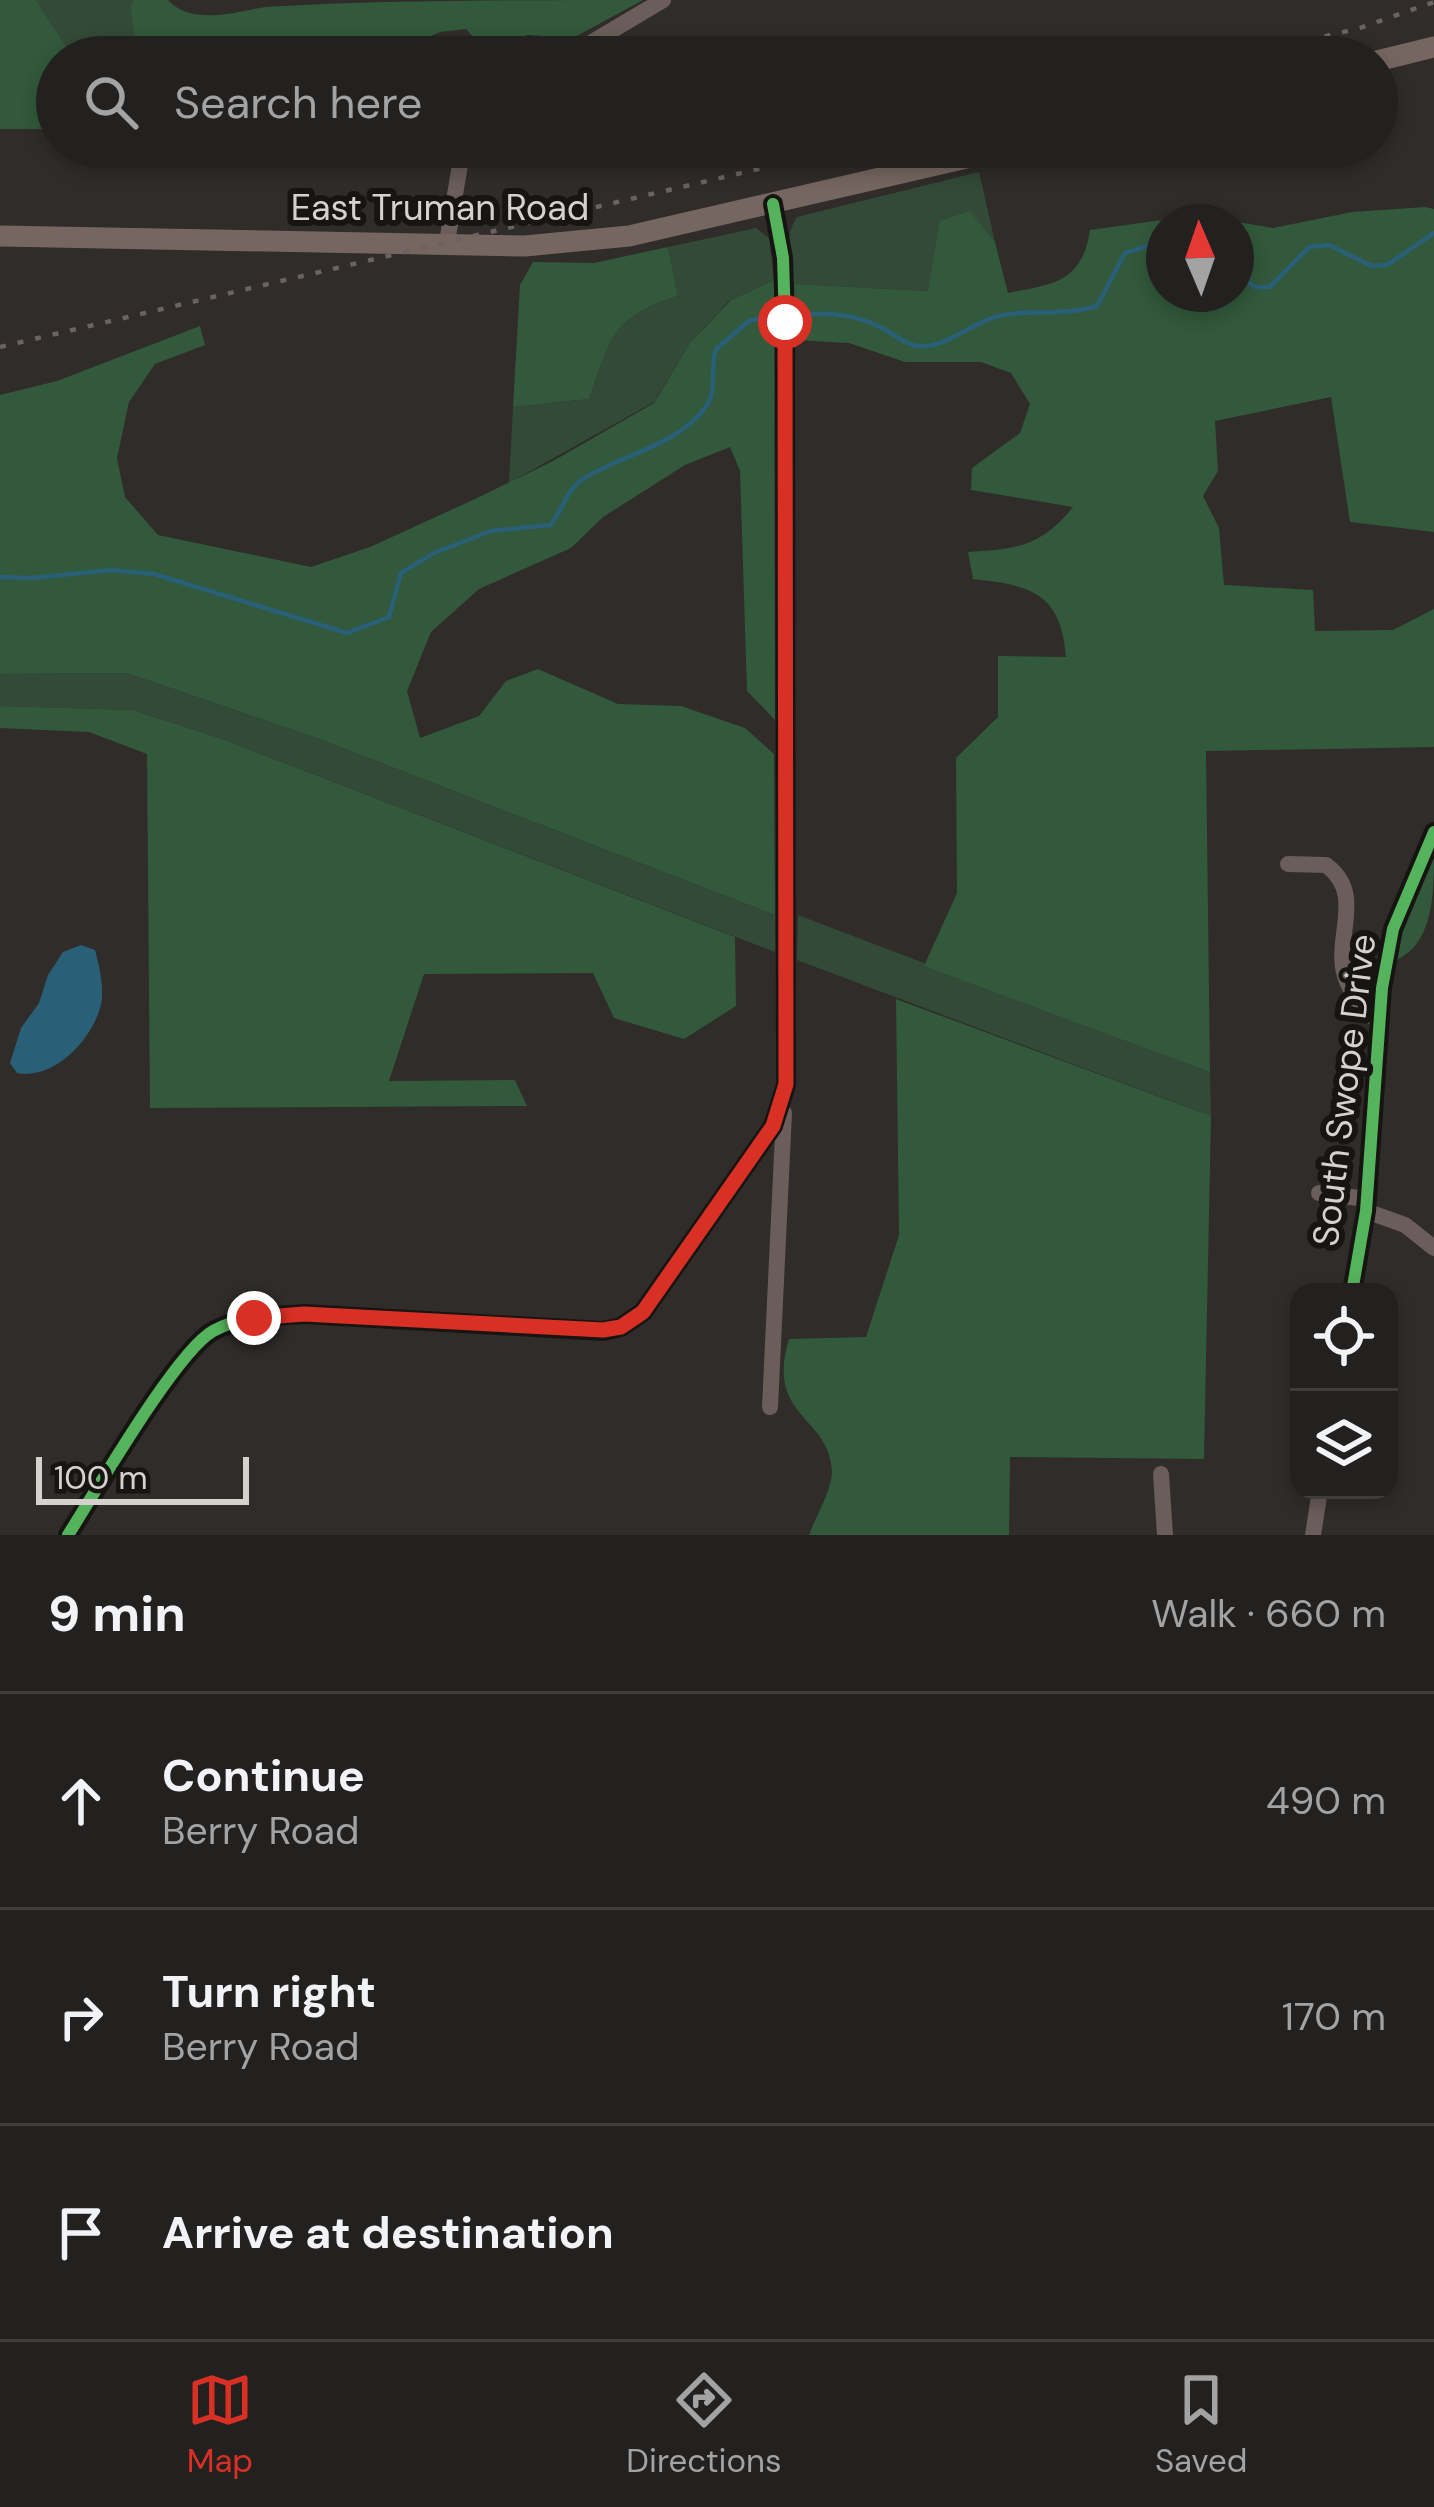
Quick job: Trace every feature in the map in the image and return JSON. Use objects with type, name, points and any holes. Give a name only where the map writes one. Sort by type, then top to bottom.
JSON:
[{"type":"main road","points":[[1398,56],[1434,47]]},
{"type":"main road","name":"East Truman Road","points":[[0,236],[525,246],[629,236],[925,168]]},
{"type":"street","points":[[602,36],[663,0]]},
{"type":"street","points":[[447,242],[459,168]]},
{"type":"street","points":[[770,1407],[784,1100],[785,322],[783,258],[773,204]]},
{"type":"street","name":"South Swope Drive","points":[[1353,1283],[1366,1205],[1380,1024],[1393,928],[1434,832]]},
{"type":"street","points":[[1288,864],[1326,865],[1339,877],[1348,909],[1346,982],[1380,1024]]},
{"type":"street","points":[[68,1535],[176,1369],[211,1332],[254,1318],[304,1314],[603,1330],[621,1327],[643,1312],[773,1126],[784,1100]]},
{"type":"street","points":[[1319,1193],[1366,1205],[1405,1225],[1434,1248]]},
{"type":"street","points":[[1161,1474],[1165,1535]]},
{"type":"street","points":[[1313,1535],[1319,1499]]},
{"type":"green space","points":[[0,0],[36,0],[59,36],[36,36],[36,129],[0,129]]},
{"type":"green space","points":[[36,0],[134,0],[130,7],[135,36],[59,36]]},
{"type":"green space","points":[[134,0],[168,0],[189,13],[214,15],[265,7],[357,3],[643,0],[577,36],[472,36],[466,29],[430,36],[135,36],[130,7]]},
{"type":"green space","points":[[979,172],[995,242],[970,212],[929,291],[794,284],[789,241],[797,217]]},
{"type":"green space","points":[[1434,209],[1434,532],[1350,522],[1331,397],[1215,421],[1218,471],[1203,496],[1219,528],[1224,585],[1313,590],[1315,631],[1393,630],[1434,609],[1434,747],[1206,751],[1210,1072],[924,966],[957,893],[956,758],[998,717],[998,656],[1066,657],[1058,619],[1050,606],[1027,589],[973,579],[968,552],[1038,538],[1073,507],[971,490],[972,468],[1020,433],[1030,404],[1011,373],[981,362],[905,362],[849,343],[795,340],[794,284],[928,291],[940,221],[970,211],[995,242],[1008,293],[1063,278],[1080,261],[1090,230],[1146,222],[1146,312],[1254,312],[1254,225],[1273,228],[1352,212]]},
{"type":"green space","points":[[756,228],[769,238],[774,280],[729,301],[690,343],[654,402],[509,483],[513,407],[589,399],[617,332],[639,312],[678,296],[668,247]]},
{"type":"green space","points":[[668,247],[678,296],[639,312],[617,332],[589,399],[513,407],[520,285],[533,262],[594,263]]},
{"type":"green space","points":[[774,280],[775,720],[747,691],[740,471],[730,447],[685,465],[603,517],[571,548],[479,589],[431,632],[407,691],[420,738],[479,716],[506,681],[538,669],[618,704],[681,706],[745,728],[774,754],[775,915],[314,737],[127,673],[0,674],[0,395],[57,381],[200,326],[205,345],[155,364],[129,402],[117,458],[125,497],[158,535],[311,567],[370,547],[475,499],[654,403],[690,343],[731,300]]},
{"type":"green space","points":[[127,673],[314,737],[775,915],[775,952],[225,740],[133,710],[0,706],[0,674]]},
{"type":"green space","points":[[0,706],[133,710],[225,740],[735,937],[736,1006],[684,1039],[614,1018],[593,973],[424,974],[389,1081],[515,1080],[527,1106],[150,1108],[147,754],[89,732],[0,728]]},
{"type":"green space","points":[[1434,852],[1432,900],[1424,930],[1417,943],[1394,961],[1406,917]]},
{"type":"green space","points":[[798,915],[1210,1072],[1211,1116],[797,960]]},
{"type":"green space","points":[[896,999],[1211,1116],[1204,1459],[1010,1457],[1009,1535],[809,1535],[832,1471],[821,1438],[792,1401],[784,1365],[789,1339],[866,1337],[899,1235]]},
{"type":"water","points":[[81,945],[95,950],[101,980],[102,998],[93,1026],[60,1062],[32,1074],[17,1073],[10,1063],[21,1028],[39,1003],[48,975],[63,952]]},
{"type":"waterway","points":[[1254,287],[1270,287],[1309,247],[1329,245],[1372,266],[1387,265],[1434,233]]},
{"type":"waterway","points":[[803,315],[855,318],[908,343],[928,346],[995,317],[1097,306],[1125,253],[1146,247]]},
{"type":"waterway","points":[[0,577],[111,570],[154,574],[347,633],[389,617],[401,573],[434,553],[491,531],[550,525],[583,479],[682,430],[710,399],[716,349],[749,321],[770,316]]},
{"type":"railway","points":[[1326,36],[1434,2]]},
{"type":"railway","points":[[0,347],[763,168]]},
{"type":"cycle path","points":[[68,1535],[158,1394],[213,1331],[246,1320],[304,1314],[603,1331],[621,1327],[643,1312],[773,1126],[786,1085],[785,322],[783,258],[773,204]]},
{"type":"cycle path","points":[[1354,1283],[1366,1211],[1382,988],[1393,929],[1434,832]]},
{"type":"route","points":[[254,1318],[304,1314],[603,1330],[621,1327],[643,1312],[781,1111],[786,1084],[785,322]]}]
